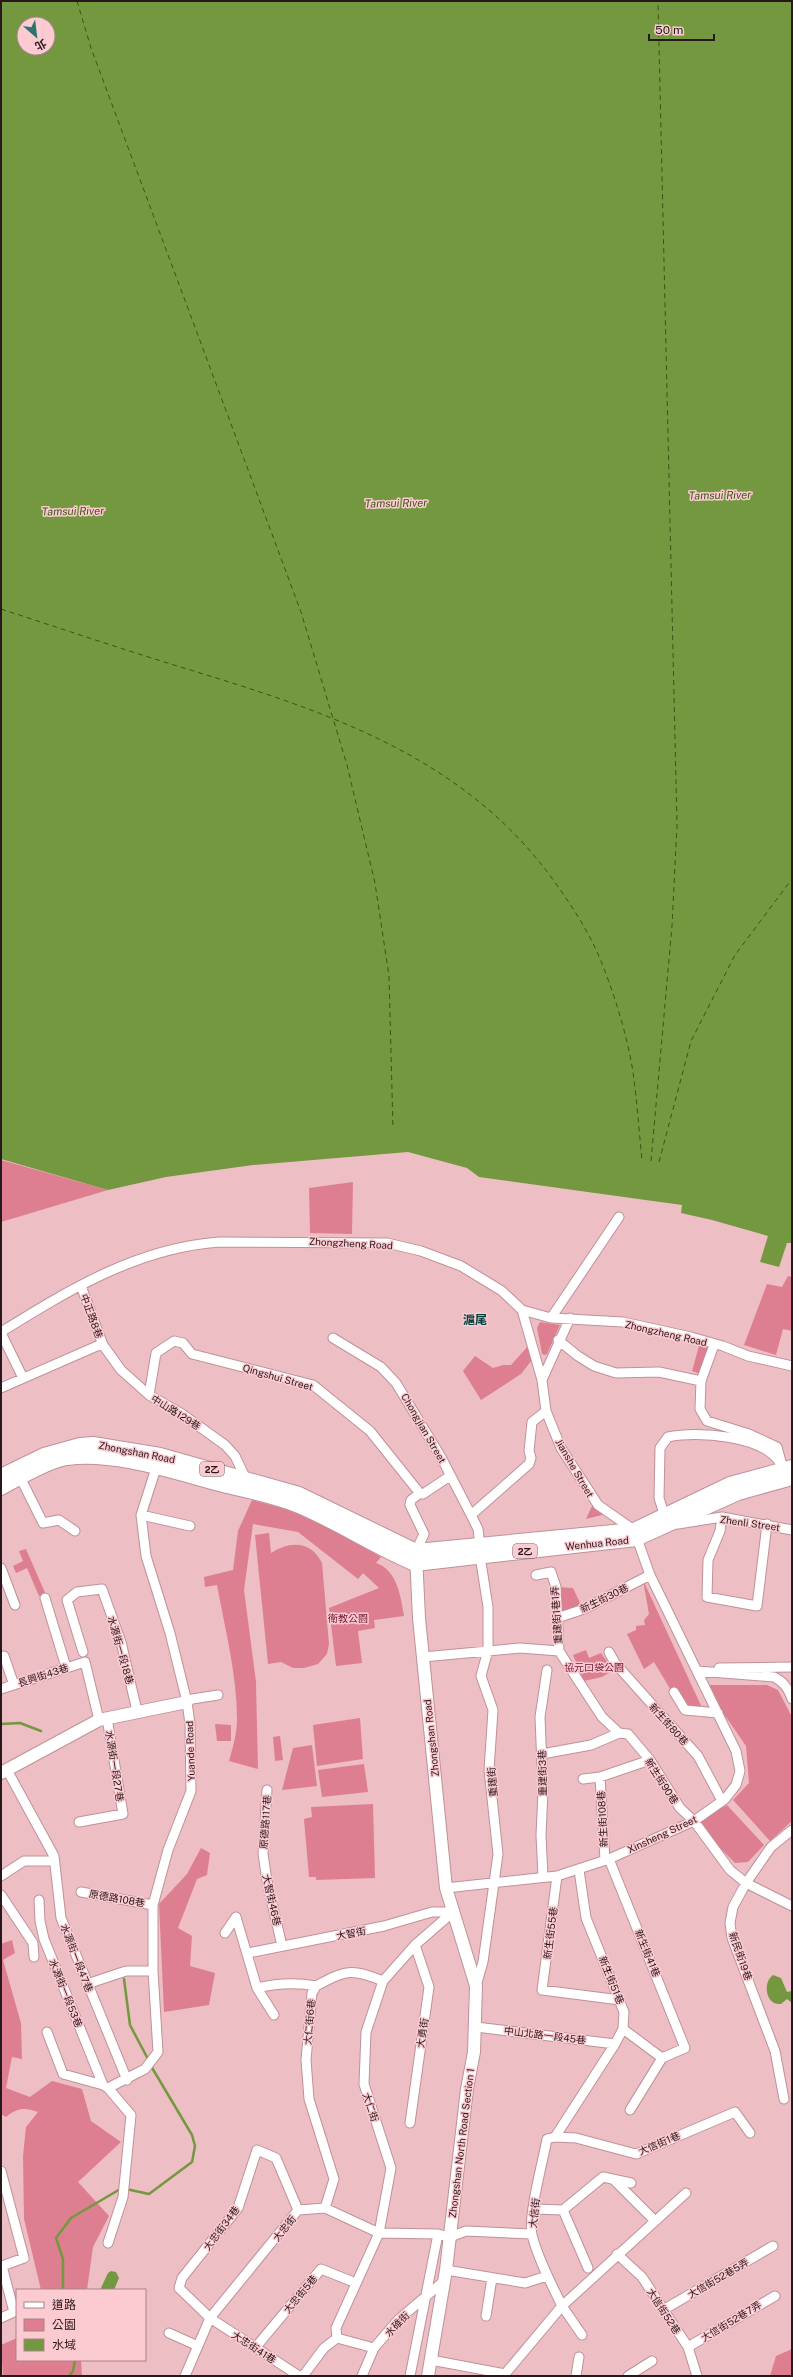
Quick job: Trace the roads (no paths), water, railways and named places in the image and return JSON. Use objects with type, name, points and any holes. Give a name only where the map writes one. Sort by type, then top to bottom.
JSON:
[{"type":"main road","name":"Zhongshan Road","points":[[1,1476],[44,1455],[80,1445],[93,1444],[158,1461],[246,1479],[299,1494],[416,1557]]},
{"type":"main road","name":"Zhongshan Road","points":[[1,1488],[20,1477],[65,1458],[90,1455],[158,1461],[298,1506],[350,1530],[389,1553],[416,1557]]},
{"type":"main road","name":"Wenhua Road","points":[[416,1557],[444,1562],[480,1551],[635,1534],[730,1484],[789,1471]]},
{"type":"main road","name":"Zhongshan Road","points":[[416,1557],[423,1657],[446,1888],[453,1912]]},
{"type":"main road","points":[[4,1772],[103,1719],[186,1701]]},
{"type":"main road","name":"Zhongshan North Road Section 1","points":[[428,2376],[445,2275],[444,2235],[476,2026],[476,1986],[453,1912]]},
{"type":"street","points":[[552,1318],[619,1217]]},
{"type":"street","name":"Zhongzheng Road","points":[[1,1333],[53,1300],[122,1265],[157,1252],[197,1243],[265,1241],[387,1243],[421,1250],[461,1266],[502,1291],[522,1310],[552,1318],[623,1322],[691,1337],[714,1345],[723,1346],[748,1356],[792,1366]]},
{"type":"street","name":"中正路8巷","points":[[81,1286],[103,1345]]},
{"type":"street","name":"Jianshe Street","points":[[522,1310],[542,1380],[546,1411],[561,1448],[587,1492],[598,1506],[635,1534]]},
{"type":"street","points":[[542,1380],[558,1340],[570,1318]]},
{"type":"street","points":[[1,1333],[23,1378]]},
{"type":"street","name":"Chongjian Street","points":[[333,1338],[381,1367],[396,1383],[471,1515],[478,1529],[480,1551]]},
{"type":"street","points":[[558,1340],[578,1356],[594,1366],[616,1373],[659,1372],[701,1381]]},
{"type":"street","name":"Qingshui Street","points":[[149,1395],[156,1353],[174,1341],[183,1343],[192,1354],[314,1385],[370,1431],[419,1494]]},
{"type":"street","points":[[1,1388],[97,1346],[103,1345]]},
{"type":"street","name":"中山路129巷","points":[[103,1345],[121,1370],[149,1395],[182,1414],[225,1446],[235,1456],[246,1479]]},
{"type":"street","points":[[714,1345],[701,1381],[700,1409],[707,1420],[749,1434],[777,1447],[789,1471]]},
{"type":"street","points":[[471,1515],[529,1464],[531,1458],[529,1451],[532,1422],[546,1411]]},
{"type":"street","points":[[662,1521],[659,1498],[660,1448],[668,1437],[683,1434],[716,1435],[758,1446],[774,1454],[789,1471]]},
{"type":"street","name":"Yuande Road","points":[[106,2086],[127,2080],[145,2069],[158,2052],[153,1971],[153,1905],[168,1850],[191,1791],[190,1724],[186,1701],[170,1633],[146,1556],[141,1515],[158,1461]]},
{"type":"street","points":[[416,1557],[424,1534],[410,1505],[411,1500],[450,1476]]},
{"type":"street","points":[[20,1477],[43,1523],[59,1520],[75,1531]]},
{"type":"street","points":[[141,1515],[190,1526]]},
{"type":"street","points":[[722,1517],[720,1531],[708,1560],[707,1597],[757,1606],[767,1524]]},
{"type":"street","name":"Zhenli Street","points":[[662,1521],[722,1517],[767,1524],[792,1530]]},
{"type":"street","name":"Xinsheng Street","points":[[446,1888],[557,1876],[579,1870],[607,1860],[694,1821],[722,1801],[736,1785],[740,1771],[736,1751],[650,1575],[635,1534]]},
{"type":"street","name":"重建街","points":[[476,1986],[483,1962],[498,1854],[489,1770],[493,1710],[481,1676],[488,1650],[488,1607],[480,1551]]},
{"type":"street","points":[[1,1568],[15,1605]]},
{"type":"street","name":"重建街1巷1弄","points":[[423,1657],[520,1648],[559,1651],[556,1587],[551,1572],[536,1575]]},
{"type":"street","name":"新生街30巷","points":[[557,1618],[584,1609],[650,1575]]},
{"type":"street","name":"水源街一段27巷","points":[[79,1822],[123,1814],[103,1719],[67,1600],[76,1592],[102,1589]]},
{"type":"street","name":"水源街一段18巷","points":[[102,1589],[121,1642],[137,1711]]},
{"type":"street","points":[[45,1598],[66,1667]]},
{"type":"street","name":"新生街90巷","points":[[559,1651],[602,1717],[619,1733],[628,1734],[650,1760],[680,1808],[694,1821],[730,1870],[746,1883],[792,1906]]},
{"type":"street","name":"新生街80巷","points":[[608,1652],[619,1668],[698,1756],[722,1801]]},
{"type":"street","points":[[4,1656],[14,1685]]},
{"type":"street","name":"長興街43巷","points":[[1,1689],[66,1667],[84,1657]]},
{"type":"street","points":[[698,1671],[737,1667],[792,1667]]},
{"type":"street","name":"重建街3巷","points":[[544,1877],[541,1835],[542,1754],[540,1717],[547,1670]]},
{"type":"street","points":[[698,1671],[774,1677],[782,1681],[787,1687],[792,1699]]},
{"type":"street","points":[[674,1692],[686,1710],[718,1713]]},
{"type":"street","points":[[186,1701],[218,1695]]},
{"type":"street","points":[[542,1754],[591,1745],[619,1733]]},
{"type":"street","points":[[583,1779],[600,1777],[650,1760]]},
{"type":"street","name":"水源街一段47巷","points":[[4,1772],[54,1856],[61,1918],[127,2080]]},
{"type":"street","name":"新生街108巷","points":[[600,1777],[607,1860]]},
{"type":"street","name":"原德路117巷","points":[[262,1854],[267,1790]]},
{"type":"street","name":"新民街19巷","points":[[784,2099],[775,2051],[732,1938],[730,1923],[732,1907],[746,1883],[771,1847],[792,1830]]},
{"type":"street","name":"大智街46巷","points":[[262,1854],[282,1946]]},
{"type":"street","name":"新生街41巷","points":[[607,1860],[685,2048],[662,2058]]},
{"type":"street","points":[[1,1876],[24,1861],[54,1861]]},
{"type":"street","name":"新生街51巷","points":[[551,2138],[615,2044],[623,2029],[624,2012],[620,2000],[586,1918],[579,1870]]},
{"type":"street","name":"新生街55巷","points":[[557,1876],[542,1990],[620,2000]]},
{"type":"street","name":"原德路108巷","points":[[81,1892],[153,1905]]},
{"type":"street","points":[[1,1894],[33,1943],[34,1957]]},
{"type":"street","name":"水源街一段53巷","points":[[39,1900],[40,1921],[44,1939],[106,2086],[131,2115],[123,2197],[108,2243]]},
{"type":"street","name":"大智街","points":[[248,1953],[384,1926],[432,1912],[453,1912]]},
{"type":"street","name":"大仁街","points":[[379,2233],[391,2168],[364,2084],[366,2032],[383,1981],[415,1945],[453,1912]]},
{"type":"street","points":[[225,1933],[236,1917],[258,1988],[274,2015]]},
{"type":"street","points":[[33,1943],[44,1939]]},
{"type":"street","name":"大勇街","points":[[410,2123],[429,1987],[415,1945]]},
{"type":"street","points":[[87,1984],[126,1971],[153,1971]]},
{"type":"street","points":[[316,1986],[352,1971],[364,1973],[383,1981]]},
{"type":"street","name":"大仁街6巷","points":[[258,1988],[274,1984],[298,1982],[316,1986],[312,1993],[306,2060],[309,2099],[334,2179],[325,2208]]},
{"type":"street","name":"中山北路一段45巷","points":[[476,2026],[615,2044]]},
{"type":"street","points":[[623,2029],[662,2058],[630,2110]]},
{"type":"street","points":[[48,2032],[63,2074],[106,2086]]},
{"type":"street","name":"大信街1巷","points":[[551,2138],[576,2138],[636,2154],[735,2112],[750,2133]]},
{"type":"street","name":"大信街","points":[[551,2138],[534,2210],[532,2234],[547,2276],[562,2306],[582,2335]]},
{"type":"street","name":"大忠街34巷","points":[[210,2318],[179,2288],[182,2278],[238,2208],[257,2150],[276,2158],[298,2210]]},
{"type":"street","points":[[1,2172],[24,2258]]},
{"type":"street","points":[[534,2210],[563,2210],[603,2177],[630,2183]]},
{"type":"street","points":[[614,2180],[654,2220]]},
{"type":"street","points":[[431,2360],[505,2375],[562,2306],[654,2220],[686,2194]]},
{"type":"street","name":"大忠街","points":[[185,2376],[210,2318],[298,2210],[325,2208],[379,2233],[444,2235],[466,2231],[532,2234]]},
{"type":"street","points":[[563,2210],[588,2268]]},
{"type":"street","points":[[21,2233],[25,2248],[24,2258]]},
{"type":"street","points":[[336,2338],[336,2328],[379,2233]]},
{"type":"street","points":[[410,2376],[423,2299],[444,2235]]},
{"type":"street","name":"大信街52巷5弄","points":[[663,2310],[772,2246]]},
{"type":"street","name":"大信街52巷","points":[[617,2254],[642,2277],[688,2347],[697,2376]]},
{"type":"street","points":[[1,2318],[14,2312],[1,2265],[24,2258]]},
{"type":"street","name":"大忠街5巷","points":[[256,2348],[321,2269],[356,2282]]},
{"type":"street","points":[[445,2275],[492,2278],[525,2283],[547,2276]]},
{"type":"street","name":"水碓街","points":[[362,2376],[374,2348],[398,2320],[423,2299],[445,2275]]},
{"type":"street","points":[[486,2316],[492,2278]]},
{"type":"street","name":"大信街52巷7弄","points":[[688,2347],[774,2296]]},
{"type":"street","name":"大忠街41巷","points":[[210,2318],[299,2376]]},
{"type":"street","points":[[169,2333],[198,2346]]},
{"type":"street","points":[[336,2338],[374,2348]]},
{"type":"street","points":[[303,2376],[324,2348],[336,2338]]},
{"type":"street","points":[[576,2376],[578,2357]]},
{"type":"street","points":[[628,2376],[652,2361]]},
{"type":"water","name":"Tamsui River","points":[[1,1],[792,1],[792,1243],[787,1243],[779,1267],[760,1262],[768,1236],[681,1213],[682,1205],[479,1177],[467,1168],[408,1152],[253,1165],[166,1177],[108,1190],[1,1159]]},
{"type":"water","points":[[773,1975],[781,1978],[787,1992],[792,1991],[792,2003],[787,1999],[781,2004],[776,2004],[769,1998],[767,1988]]},
{"type":"water","points":[[111,2271],[116,2272],[119,2278],[114,2289],[100,2289],[108,2273]]},
{"type":"waterway","points":[[1,1724],[20,1723],[41,1731]]},
{"type":"waterway","points":[[124,1979],[130,2025],[149,2061]]},
{"type":"waterway","points":[[126,2189],[149,2194],[192,2162],[195,2146],[192,2135],[151,2066]]},
{"type":"waterway","points":[[63,2289],[63,2259],[56,2238],[71,2218],[122,2188]]},
{"type":"waterway","points":[[69,2376],[73,2371],[75,2361]]},
{"type":"district","name":"滬尾","points":[[475,1320]]},
{"type":"park label","name":"衛教公園","points":[[348,1618]]},
{"type":"park label","name":"協元口袋公園","points":[[594,1667]]}]
